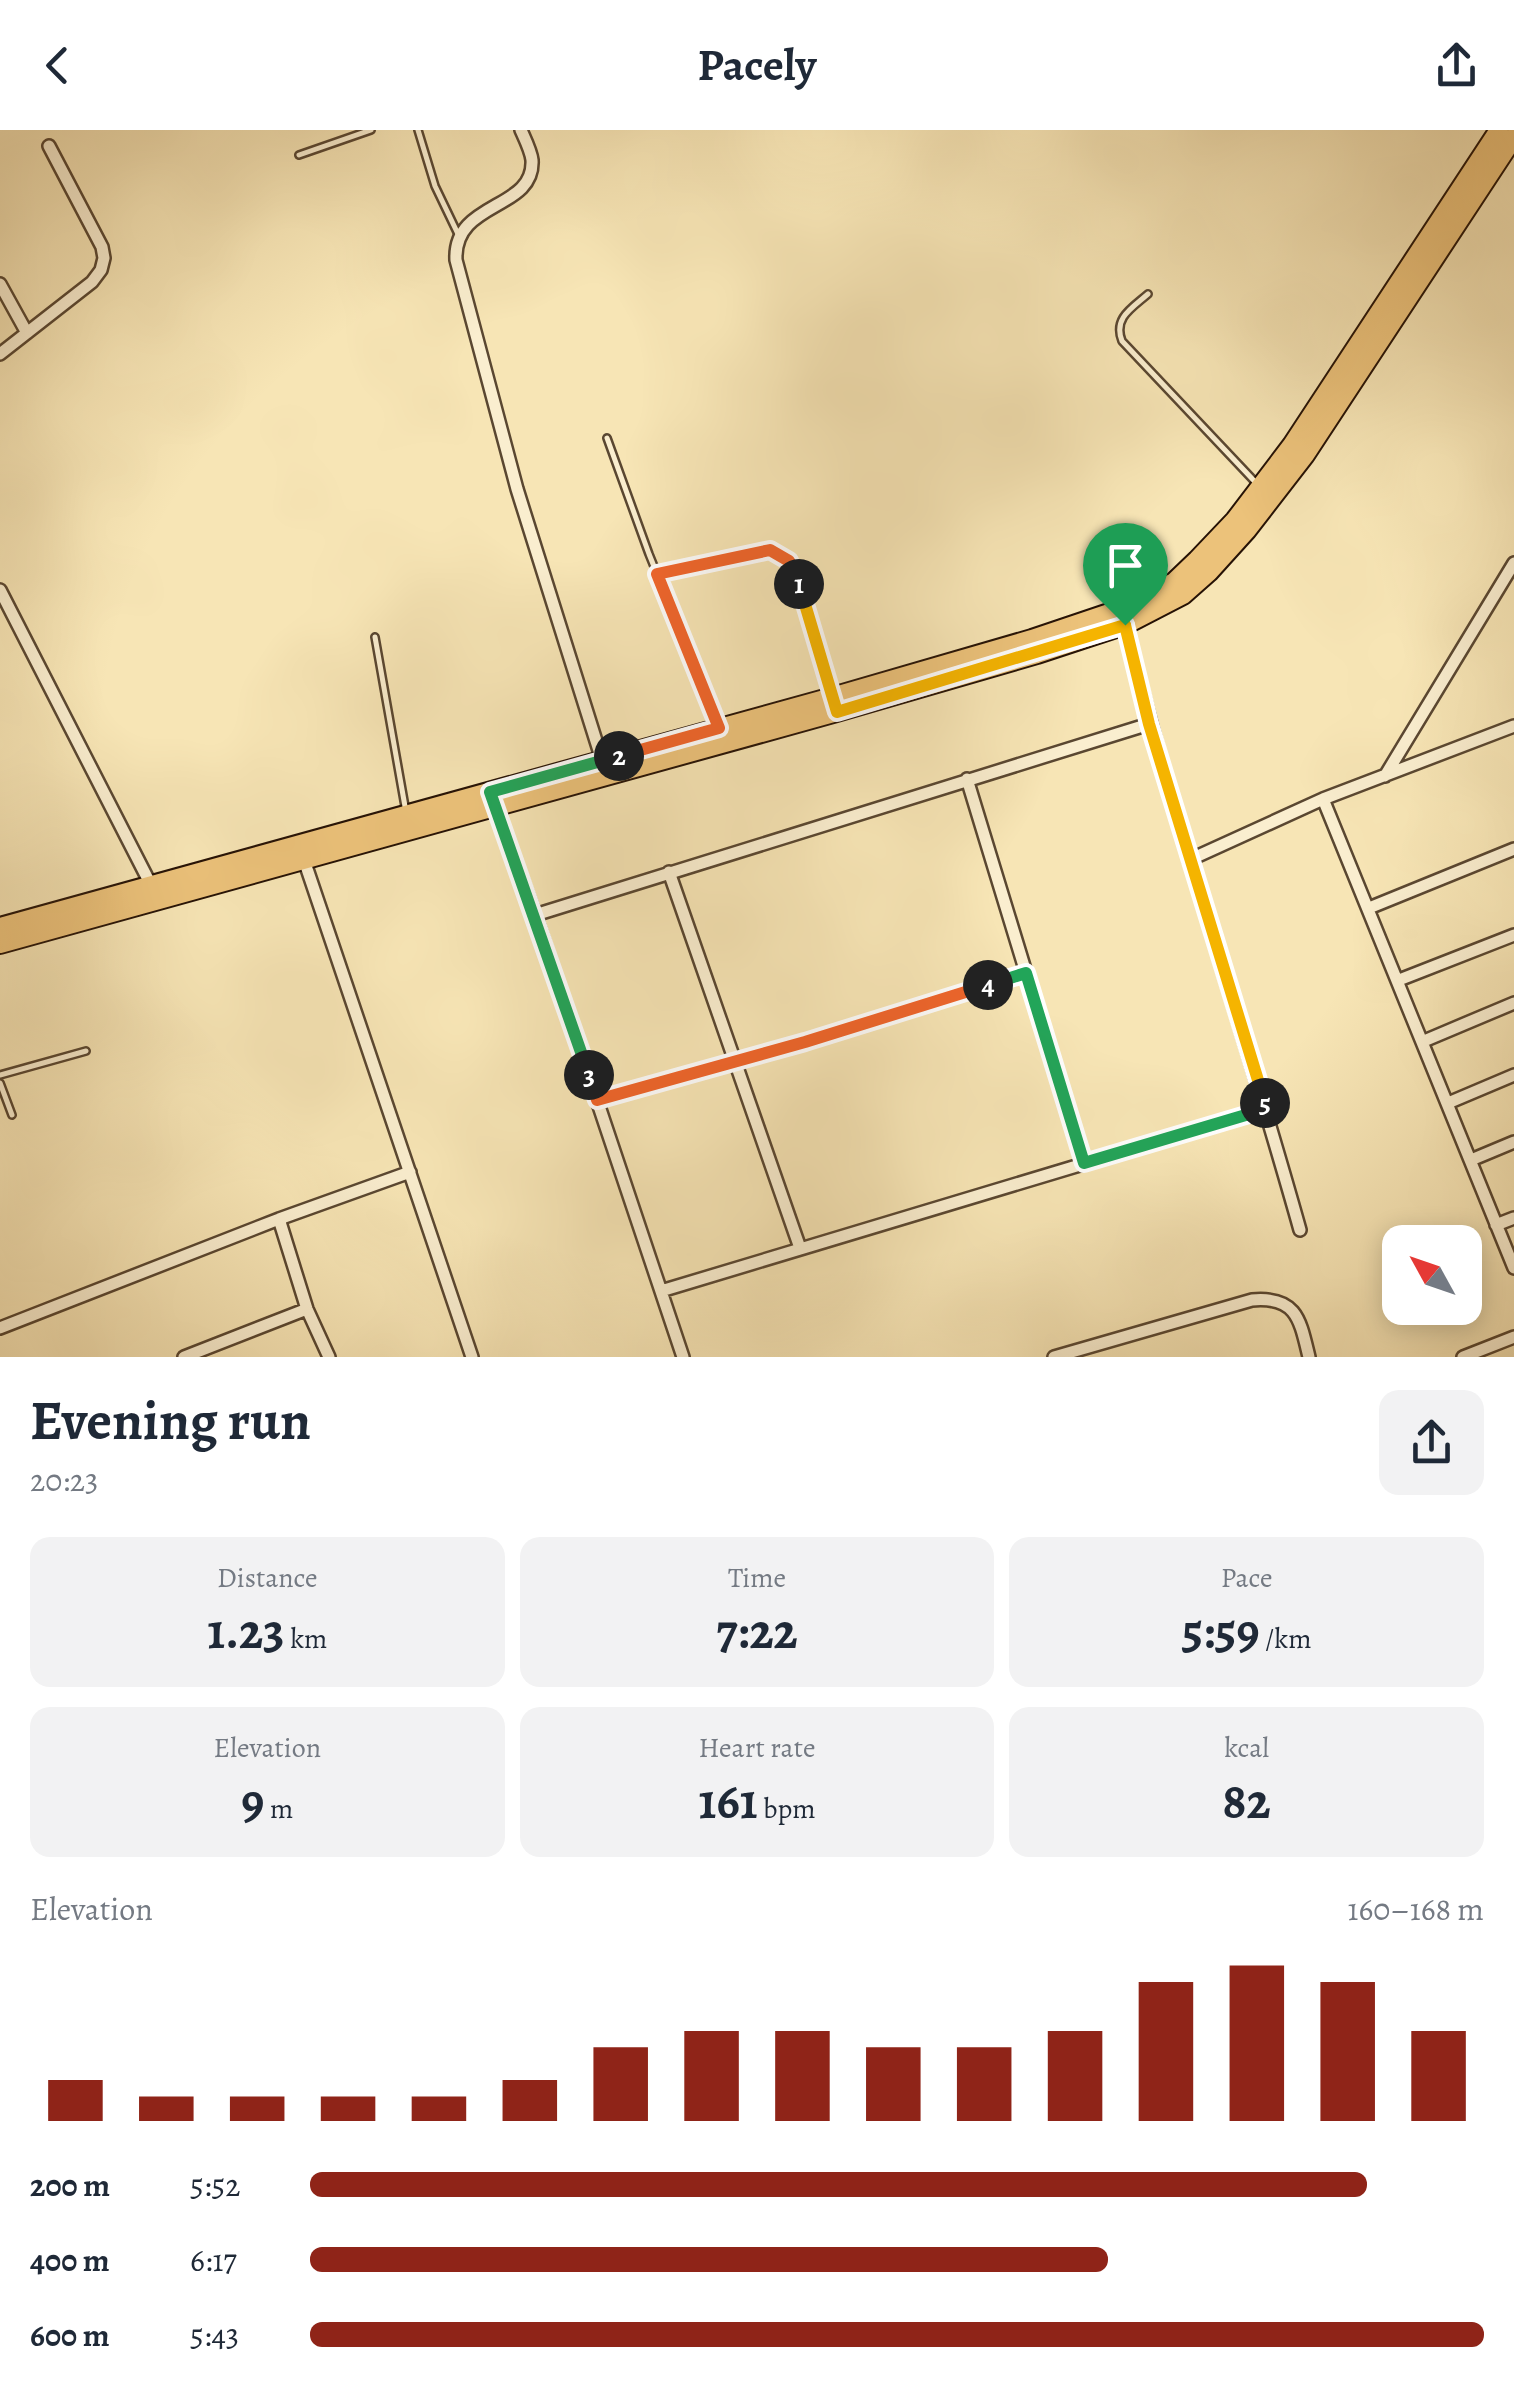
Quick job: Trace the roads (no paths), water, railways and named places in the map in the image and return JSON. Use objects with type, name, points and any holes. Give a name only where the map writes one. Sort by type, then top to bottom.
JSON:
[{"type":"main road","points":[[1123,617],[1174,582],[1260,488],[1292,446],[1499,130]]},
{"type":"main road","points":[[0,944],[301,852],[835,704],[1032,638],[1123,617],[1183,596],[1273,498],[1514,137]]},
{"type":"main road","points":[[0,926],[151,885],[301,852],[406,815],[493,799],[602,760],[719,728],[835,704]]},
{"type":"street","points":[[521,130],[532,159],[524,184],[458,234],[456,260],[517,489],[602,760]]},
{"type":"street","points":[[0,354],[92,282],[104,258],[102,247],[49,146]]},
{"type":"street","points":[[0,284],[26,333]]},
{"type":"street","points":[[1385,776],[1514,563]]},
{"type":"street","points":[[0,590],[151,885]]},
{"type":"street","points":[[1123,617],[1149,724],[1300,1230]]},
{"type":"street","points":[[535,914],[1149,724]]},
{"type":"street","points":[[1189,860],[1323,799],[1514,726]]},
{"type":"street","points":[[968,779],[1084,1163]]},
{"type":"street","points":[[493,799],[683,1357]]},
{"type":"street","points":[[1323,799],[1514,1268]]},
{"type":"street","points":[[1369,908],[1514,849]]},
{"type":"street","points":[[301,852],[472,1357]]},
{"type":"street","points":[[669,872],[800,1248]]},
{"type":"street","points":[[1399,980],[1514,935]]},
{"type":"street","points":[[597,1100],[1026,973]]},
{"type":"street","points":[[1424,1041],[1514,1003]]},
{"type":"street","points":[[1448,1103],[1514,1076]]},
{"type":"street","points":[[661,1291],[1266,1109]]},
{"type":"street","points":[[1471,1160],[1514,1142]]},
{"type":"street","points":[[0,1328],[410,1172]]},
{"type":"street","points":[[1496,1224],[1514,1218]]},
{"type":"street","points":[[279,1219],[307,1310],[329,1357]]},
{"type":"street","points":[[1054,1357],[1269,1298],[1294,1311],[1309,1357]]},
{"type":"street","points":[[184,1357],[307,1310]]},
{"type":"street","points":[[1463,1357],[1514,1337]]},
{"type":"lane","points":[[299,155],[371,130]]},
{"type":"lane","points":[[418,130],[436,186],[458,234]]},
{"type":"lane","points":[[1148,294],[1120,320],[1118,331],[1122,341],[1260,488]]},
{"type":"lane","points":[[607,438],[719,728]]},
{"type":"lane","points":[[657,574],[770,550],[782,554],[798,580],[835,704]]},
{"type":"lane","points":[[375,637],[406,815]]},
{"type":"lane","points":[[0,1075],[86,1052]]},
{"type":"lane","points":[[0,1083],[12,1114]]}]
